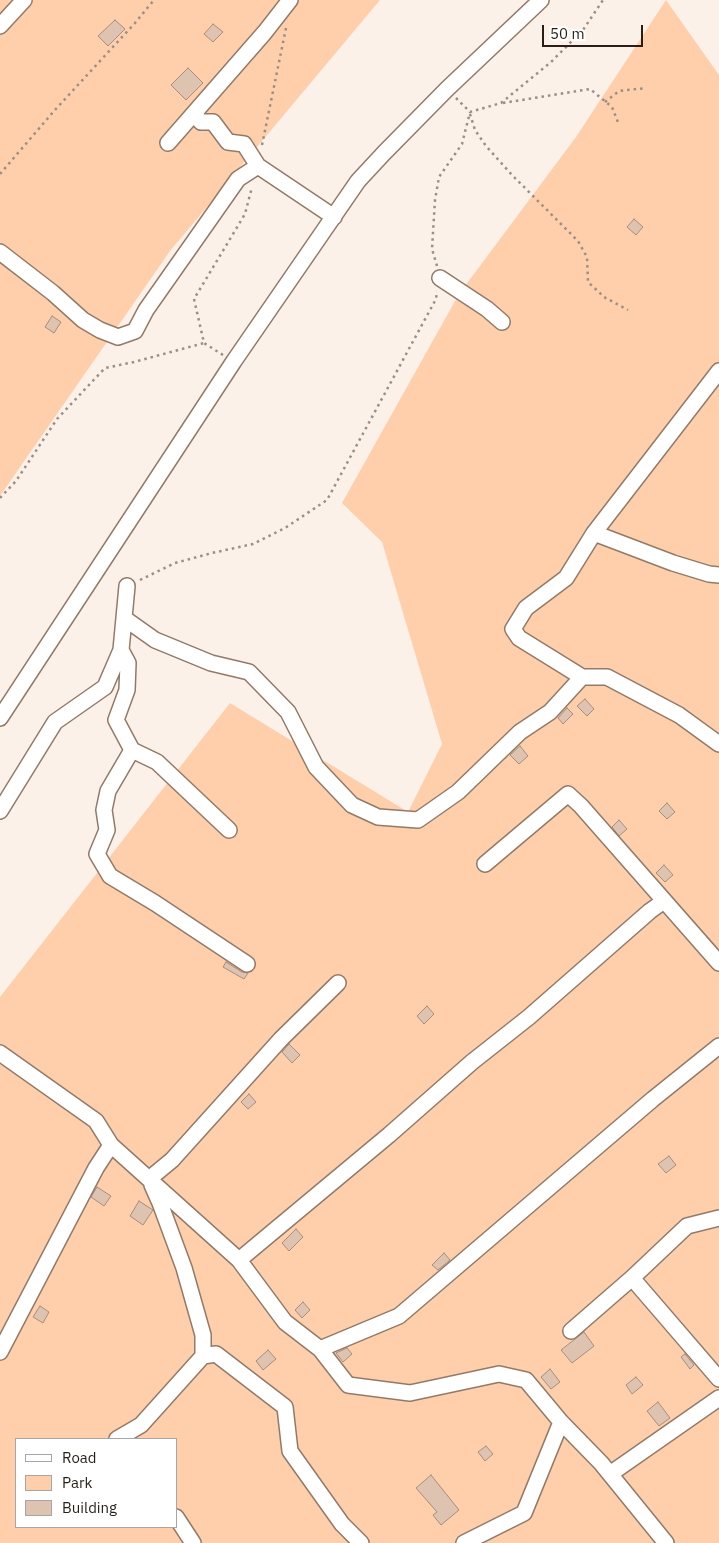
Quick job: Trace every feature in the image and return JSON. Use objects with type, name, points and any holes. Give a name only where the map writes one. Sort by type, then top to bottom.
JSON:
[{"type":"street","points":[[0,26],[24,0]]},
{"type":"street","points":[[168,143],[265,32],[290,0]]},
{"type":"street","points":[[0,718],[234,361],[358,182],[384,152],[447,89],[541,0]]},
{"type":"street","points":[[194,114],[201,122],[212,122],[228,142],[244,144],[258,166],[334,217]]},
{"type":"street","points":[[0,252],[53,293],[83,320],[100,330],[118,337],[135,331],[146,310],[238,179],[258,166]]},
{"type":"street","points":[[440,278],[502,322]]},
{"type":"street","points":[[719,371],[594,533],[566,578],[526,608],[513,630],[518,638],[582,678],[607,678],[679,715],[719,744]]},
{"type":"street","points":[[594,533],[673,563],[709,574],[719,575]]},
{"type":"street","points":[[0,811],[55,722],[105,687],[121,650],[126,586]]},
{"type":"street","points":[[124,618],[155,640],[210,663],[249,672],[288,712],[316,767],[352,805],[378,817],[418,820],[458,792],[520,732],[550,712],[582,678]]},
{"type":"street","points":[[121,650],[128,663],[127,690],[116,720],[132,750],[157,762],[228,830]]},
{"type":"street","points":[[132,750],[108,791],[104,810],[107,830],[97,854],[110,876],[155,903],[247,964]]},
{"type":"street","points":[[486,864],[568,794],[581,806],[719,963]]},
{"type":"street","points":[[239,1260],[389,1135],[472,1062],[529,1017],[650,911],[664,901]]},
{"type":"street","points":[[149,1179],[172,1160],[282,1039],[338,983]]},
{"type":"street","points":[[320,1349],[399,1316],[652,1099],[719,1046]]},
{"type":"street","points":[[0,1053],[96,1120],[111,1144],[239,1260],[285,1322],[320,1349],[348,1384],[410,1393],[499,1374],[526,1380],[561,1422],[610,1474],[666,1543]]},
{"type":"street","points":[[0,1352],[96,1168],[111,1144]]},
{"type":"street","points":[[149,1179],[184,1268],[203,1335],[203,1356]]},
{"type":"street","points":[[571,1331],[688,1226],[719,1218]]},
{"type":"street","points":[[632,1278],[719,1379]]},
{"type":"street","points":[[124,1438],[141,1425],[203,1356],[216,1354],[285,1406],[290,1451],[342,1524],[361,1543]]},
{"type":"street","points":[[610,1474],[719,1398]]},
{"type":"street","points":[[464,1543],[524,1513],[561,1422]]},
{"type":"street","points":[[178,1520],[193,1543]]},
{"type":"path","points":[[0,174],[154,0]]},
{"type":"path","points":[[502,103],[551,62],[583,30],[603,0]]},
{"type":"path","points":[[605,102],[619,91],[646,88]]},
{"type":"path","points":[[447,89],[470,112],[475,130],[486,146],[578,241],[587,257],[588,282],[604,298],[628,310]]},
{"type":"path","points":[[470,112],[502,103],[590,89],[612,107],[619,124]]},
{"type":"path","points":[[126,586],[175,563],[212,552],[253,544],[285,528],[327,500],[436,299],[440,278],[432,249],[438,177],[462,144],[470,112]]},
{"type":"path","points":[[0,498],[16,480],[57,419],[105,368],[204,343],[234,361]]},
{"type":"green space","points":[[0,0],[380,0],[170,251],[0,496]]},
{"type":"green space","points":[[666,0],[719,75],[719,1543],[0,1543],[0,997],[230,703],[408,812],[442,744],[382,542],[342,503],[459,294],[576,137]]},
{"type":"building","points":[[115,20],[125,29],[108,46],[98,36]]},
{"type":"building","points":[[213,24],[223,32],[213,42],[204,34]]},
{"type":"building","points":[[188,68],[203,83],[186,100],[171,85]]},
{"type":"building","points":[[634,219],[643,227],[636,235],[627,227]]},
{"type":"building","points":[[52,316],[61,322],[54,333],[45,327]]},
{"type":"building","points":[[585,699],[594,709],[587,716],[577,706]]},
{"type":"building","points":[[567,708],[573,714],[563,724],[558,718]]},
{"type":"building","points":[[520,746],[528,756],[519,764],[510,755]]},
{"type":"building","points":[[667,803],[675,812],[667,819],[659,811]]},
{"type":"building","points":[[619,820],[627,829],[619,836],[612,827]]},
{"type":"building","points":[[664,865],[673,875],[665,882],[656,873]]},
{"type":"building","points":[[226,962],[242,972],[248,973],[244,979],[223,967]]},
{"type":"building","points":[[427,1006],[434,1014],[424,1024],[417,1016]]},
{"type":"building","points":[[289,1044],[300,1055],[292,1063],[282,1052]]},
{"type":"building","points":[[249,1094],[256,1102],[248,1109],[241,1102]]},
{"type":"building","points":[[669,1156],[676,1165],[666,1173],[658,1164]]},
{"type":"building","points":[[97,1187],[111,1196],[104,1206],[91,1197]]},
{"type":"building","points":[[139,1201],[153,1210],[143,1225],[130,1216]]},
{"type":"building","points":[[296,1229],[303,1237],[289,1251],[282,1243]]},
{"type":"building","points":[[444,1253],[450,1260],[438,1270],[432,1265]]},
{"type":"building","points":[[303,1302],[310,1310],[302,1318],[295,1310]]},
{"type":"building","points":[[40,1306],[49,1312],[43,1323],[33,1317]]},
{"type":"building","points":[[584,1332],[594,1346],[572,1363],[561,1350]]},
{"type":"building","points":[[347,1348],[352,1354],[343,1362],[336,1353]]},
{"type":"building","points":[[268,1350],[276,1359],[263,1370],[256,1361]]},
{"type":"building","points":[[685,1354],[694,1365],[690,1369],[681,1357]]},
{"type":"building","points":[[550,1369],[560,1382],[551,1389],[541,1377]]},
{"type":"building","points":[[636,1377],[643,1385],[632,1394],[626,1385]]},
{"type":"building","points":[[658,1402],[670,1418],[659,1426],[647,1411]]},
{"type":"building","points":[[486,1446],[493,1454],[485,1461],[478,1452]]},
{"type":"building","points":[[431,1475],[459,1510],[441,1525],[433,1515],[437,1512],[416,1488]]}]
